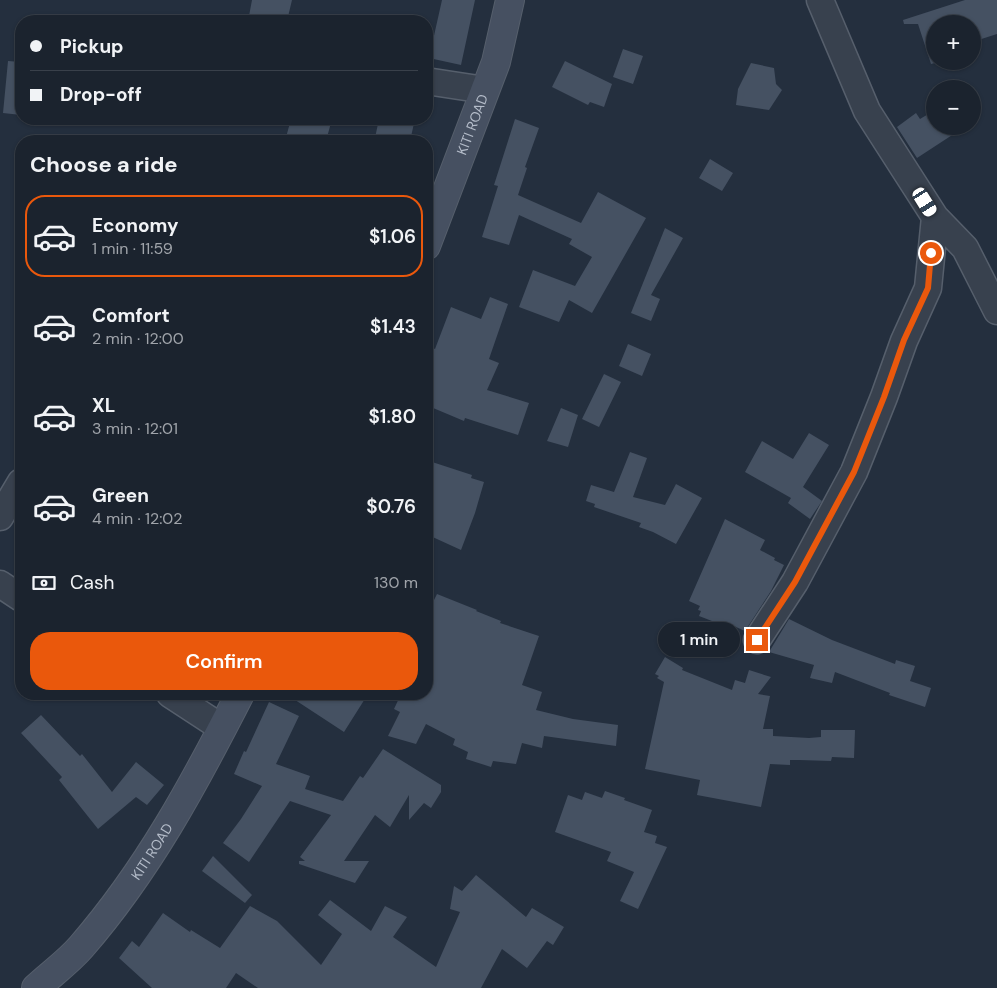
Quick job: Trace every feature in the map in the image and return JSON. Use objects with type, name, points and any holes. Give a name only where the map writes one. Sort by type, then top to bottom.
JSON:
[{"type":"street","name":"KITI ROAD","points":[[433,228],[496,62],[510,0]]},
{"type":"street","points":[[820,0],[867,112],[935,217],[965,248],[997,311]]},
{"type":"street","points":[[433,82],[486,90]]},
{"type":"street","points":[[757,640],[795,582],[854,472],[904,340],[928,288],[935,217]]},
{"type":"street","points":[[0,517],[15,492]]},
{"type":"street","points":[[0,584],[15,594]]},
{"type":"street","points":[[179,700],[222,728]]},
{"type":"street","name":"KITI ROAD","points":[[36,988],[80,948],[121,897],[158,844],[187,796],[237,700]]},
{"type":"building","points":[[252,0],[292,0],[288,15],[249,15]]},
{"type":"building","points":[[442,0],[475,0],[461,65],[433,59],[433,40]]},
{"type":"building","points":[[965,0],[997,0],[997,34],[981,39],[981,15],[926,15],[926,49],[918,24],[904,24],[903,20]]},
{"type":"building","points":[[623,49],[643,56],[633,84],[613,77]]},
{"type":"building","points":[[8,61],[15,62],[15,114],[3,113]]},
{"type":"building","points":[[565,61],[612,84],[604,107],[590,102],[588,105],[552,87]]},
{"type":"building","points":[[751,63],[774,68],[776,84],[782,90],[769,110],[736,105],[738,89]]},
{"type":"building","points":[[916,113],[920,119],[926,115],[926,135],[952,135],[917,158],[897,127]]},
{"type":"building","points":[[515,119],[539,128],[525,167],[527,168],[518,195],[581,223],[598,192],[646,218],[592,313],[569,300],[559,322],[519,307],[533,270],[575,286],[592,257],[569,244],[572,239],[519,215],[509,245],[482,237],[498,186],[494,185]]},
{"type":"building","points":[[289,125],[330,125],[328,135],[287,135]]},
{"type":"building","points":[[378,125],[414,125],[411,135],[376,135]]},
{"type":"building","points":[[710,159],[733,173],[722,191],[699,178]]},
{"type":"building","points":[[665,228],[683,238],[651,295],[660,299],[651,321],[631,313]]},
{"type":"building","points":[[490,297],[508,304],[489,359],[499,363],[487,390],[529,403],[518,435],[465,418],[464,421],[433,408],[433,348],[435,349],[451,307],[481,319]]},
{"type":"building","points":[[628,344],[651,354],[642,376],[619,366]]},
{"type":"building","points":[[604,374],[621,382],[599,427],[582,419]]},
{"type":"building","points":[[561,408],[578,415],[568,447],[547,441]]},
{"type":"building","points":[[809,433],[829,445],[803,487],[822,501],[810,519],[788,503],[791,498],[745,472],[762,441],[793,459]]},
{"type":"building","points":[[630,452],[647,458],[633,497],[665,505],[676,484],[702,498],[676,544],[639,527],[641,523],[594,507],[595,504],[586,501],[591,485],[614,492]]},
{"type":"building","points":[[433,462],[472,475],[471,478],[484,482],[461,550],[433,537]]},
{"type":"building","points":[[725,519],[765,540],[760,550],[784,565],[771,591],[745,631],[727,623],[725,626],[699,616],[701,611],[698,610],[700,606],[689,601]]},
{"type":"building","points":[[437,594],[501,621],[500,623],[539,636],[522,685],[542,692],[536,710],[573,719],[618,725],[616,746],[544,736],[542,748],[522,743],[516,764],[493,761],[491,767],[466,759],[468,752],[453,745],[455,739],[426,724],[416,744],[388,736],[400,712],[394,709],[398,700],[433,700],[434,600]]},
{"type":"building","points":[[789,619],[832,640],[895,664],[896,660],[915,666],[910,681],[931,688],[925,707],[889,695],[890,693],[835,672],[832,683],[810,678],[814,665],[769,652]]},
{"type":"building","points":[[665,657],[683,668],[682,670],[732,690],[735,680],[745,683],[749,670],[771,677],[758,694],[770,696],[763,729],[773,729],[773,736],[809,738],[821,737],[821,730],[855,730],[854,758],[832,757],[831,761],[790,760],[790,765],[770,764],[761,807],[697,795],[700,780],[645,769],[664,682],[657,678],[659,676],[655,674]]},
{"type":"building","points":[[295,700],[364,700],[344,732]]},
{"type":"building","points":[[269,702],[299,716],[276,764],[310,776],[305,789],[343,801],[360,776],[363,778],[383,749],[441,785],[441,792],[431,808],[424,803],[409,820],[409,795],[390,827],[375,815],[344,861],[369,861],[355,883],[299,864],[299,861],[305,861],[300,857],[331,815],[290,801],[249,862],[223,843],[262,786],[234,774]]},
{"type":"building","points":[[41,715],[80,756],[82,754],[112,792],[136,762],[164,785],[147,805],[136,797],[98,829],[59,780],[62,777],[21,733]]},
{"type":"building","points":[[605,791],[652,810],[644,832],[657,836],[655,843],[667,847],[638,909],[620,901],[634,872],[607,861],[611,852],[555,832],[568,795],[582,800],[585,792],[602,798]]},
{"type":"building","points":[[213,856],[252,895],[245,903],[202,871]]},
{"type":"building","points":[[476,875],[526,917],[532,908],[564,927],[553,945],[547,941],[527,968],[502,949],[481,988],[258,988],[236,973],[226,988],[152,988],[119,958],[132,941],[139,947],[163,913],[190,932],[191,930],[220,948],[250,906],[277,921],[321,965],[342,934],[318,915],[330,900],[371,931],[385,906],[407,917],[393,937],[436,967],[460,912],[450,909],[454,886],[462,891]]},
{"type":"route","points":[[757,640],[795,582],[854,472],[904,340],[928,288],[931,253]]}]
